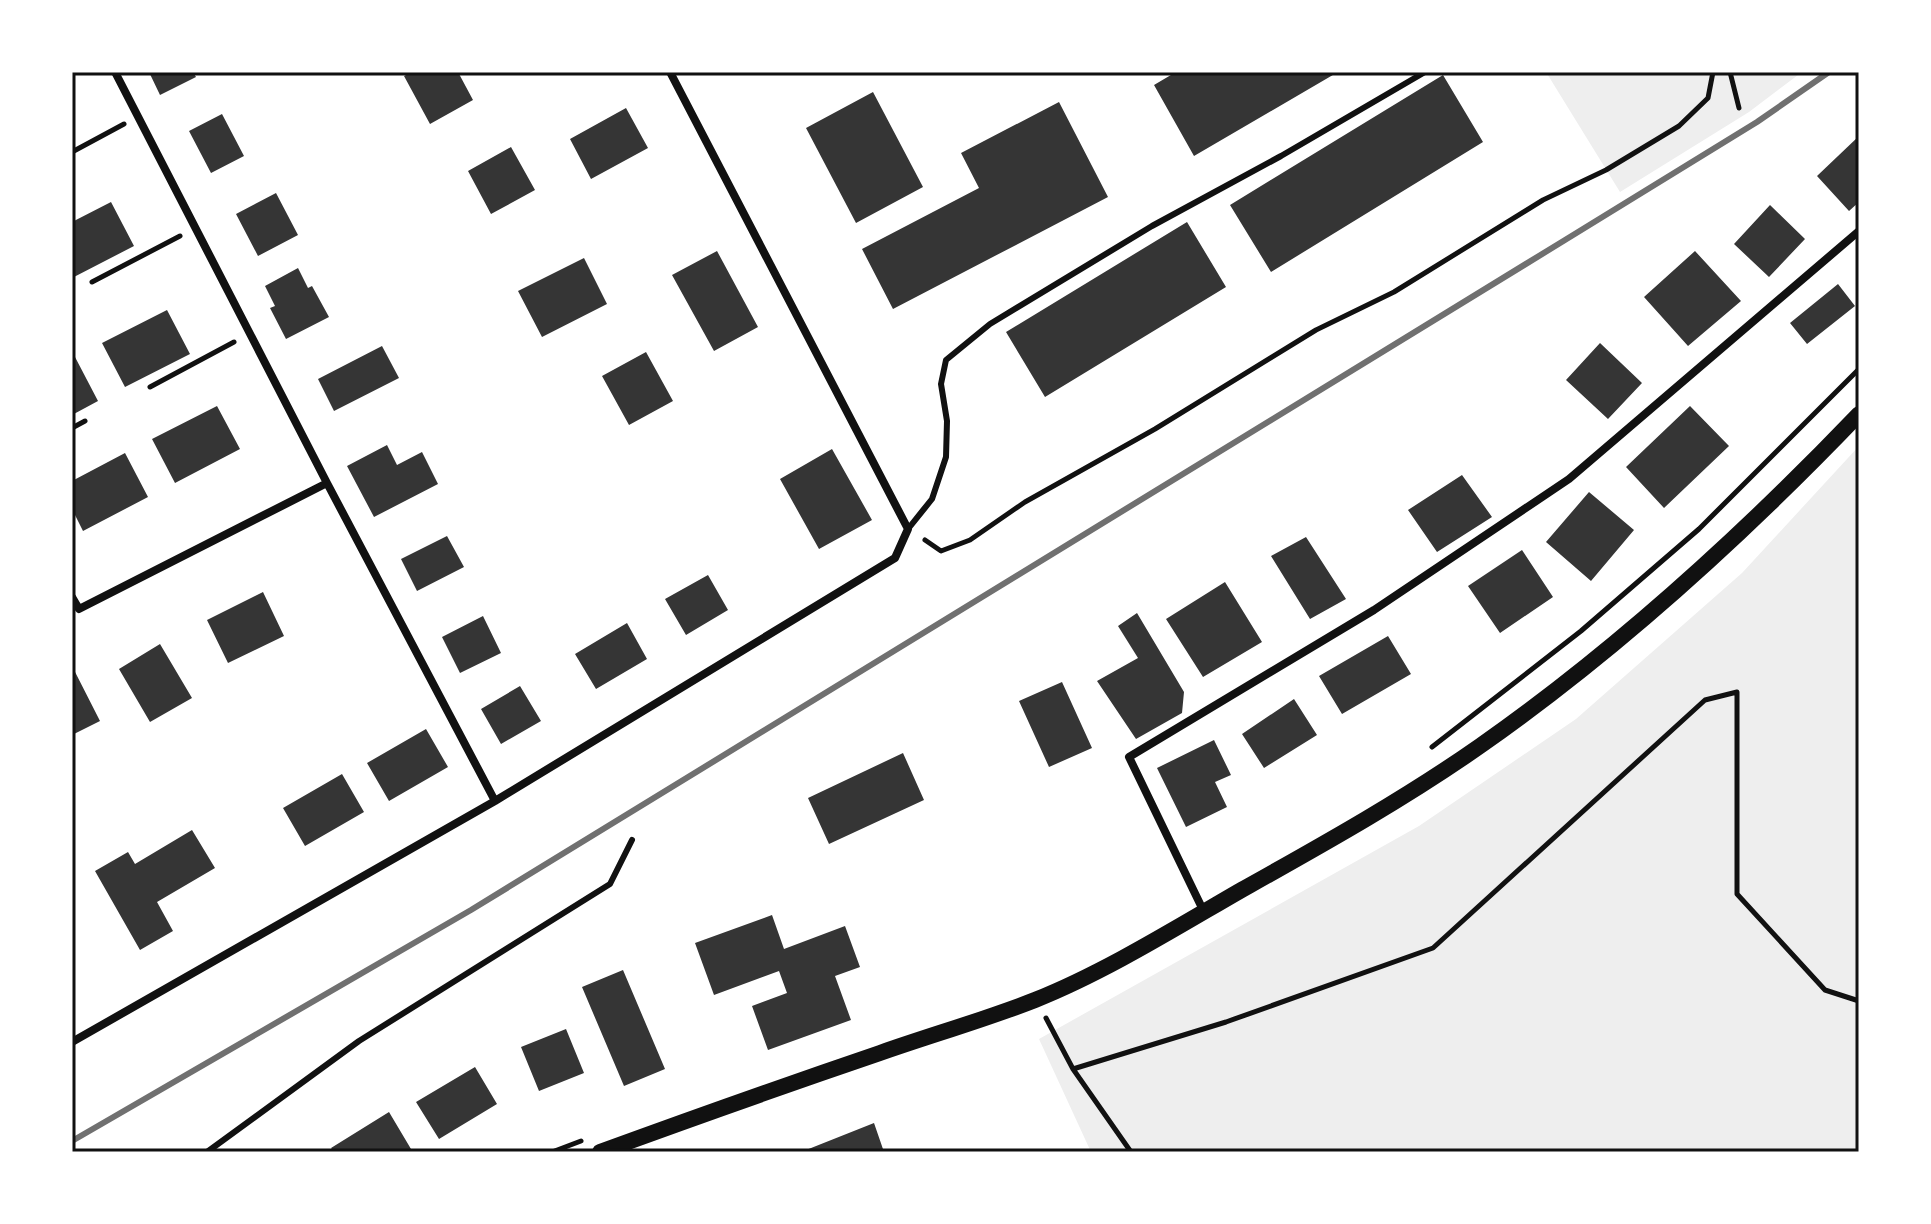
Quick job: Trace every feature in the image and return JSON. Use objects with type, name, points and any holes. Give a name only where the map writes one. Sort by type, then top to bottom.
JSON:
[{"type":"main road","points":[[600,1152],[726,1105],[1037,999],[1204,912],[1402,796],[1479,746],[1638,623],[1799,477],[1859,414]]},
{"type":"street","points":[[115,72],[495,801]]},
{"type":"street","points":[[72,1042],[495,801],[895,558],[908,529],[670,72]]},
{"type":"street","points":[[1204,912],[1129,757],[1374,610],[1569,479],[1859,231]]},
{"type":"street","points":[[72,597],[79,609],[327,483]]},
{"type":"lane","points":[[908,529],[932,499],[946,457],[947,421],[941,384],[946,360],[990,324],[1138,234],[1425,72]]},
{"type":"lane","points":[[207,1152],[359,1041],[610,884],[632,840]]},
{"type":"path","points":[[908,529],[941,551],[970,540],[1025,502],[1155,429],[1316,330],[1394,292],[1543,200],[1606,170],[1679,126],[1708,98],[1713,72]]},
{"type":"path","points":[[1730,72],[1739,108]]},
{"type":"path","points":[[72,152],[138,116]]},
{"type":"path","points":[[92,282],[195,228]]},
{"type":"path","points":[[150,387],[250,333]]},
{"type":"path","points":[[1421,756],[1581,631],[1699,529],[1859,369]]},
{"type":"path","points":[[72,428],[85,421]]},
{"type":"path","points":[[1073,1069],[1226,1022],[1433,948],[1705,700],[1737,692],[1737,894],[1825,990],[1859,1001]]},
{"type":"path","points":[[1037,999],[1073,1069],[1131,1152]]},
{"type":"shaded area","points":[[1546,72],[1802,72],[1749,112],[1620,192]]},
{"type":"shaded area","points":[[1859,446],[1859,1152],[1091,1152],[1039,1039],[1419,826],[1576,719],[1742,573]]},
{"type":"building","points":[[149,72],[193,72],[196,77],[160,95]]},
{"type":"building","points":[[412,72],[458,72],[473,100],[430,124],[404,76]]},
{"type":"building","points":[[1176,72],[1338,72],[1194,156],[1154,85]]},
{"type":"building","points":[[1443,75],[1483,142],[1271,272],[1230,205]]},
{"type":"building","points":[[873,92],[923,187],[856,223],[806,128]]},
{"type":"building","points":[[1059,102],[1108,197],[893,309],[862,249],[979,188],[961,153]]},
{"type":"building","points":[[626,108],[648,148],[591,179],[570,139]]},
{"type":"building","points":[[222,114],[244,156],[211,173],[189,131]]},
{"type":"building","points":[[1859,136],[1859,202],[1849,211],[1817,176]]},
{"type":"building","points":[[511,147],[535,190],[491,214],[468,171]]},
{"type":"building","points":[[276,193],[298,235],[258,256],[236,214]]},
{"type":"building","points":[[111,202],[134,246],[72,278],[72,222]]},
{"type":"building","points":[[1770,205],[1805,239],[1769,277],[1734,244]]},
{"type":"building","points":[[1187,222],[1226,287],[1045,397],[1006,332]]},
{"type":"building","points":[[717,251],[758,327],[714,351],[672,275]]},
{"type":"building","points":[[1695,251],[1741,301],[1688,346],[1644,297]]},
{"type":"building","points":[[584,258],[607,304],[542,337],[518,291]]},
{"type":"building","points":[[298,268],[329,317],[286,339],[270,308],[275,306],[265,286]]},
{"type":"building","points":[[1838,284],[1855,306],[1807,344],[1790,323]]},
{"type":"building","points":[[167,310],[190,354],[125,387],[102,343]]},
{"type":"building","points":[[1600,343],[1642,383],[1608,419],[1566,380]]},
{"type":"building","points":[[382,346],[399,378],[334,411],[318,379]]},
{"type":"building","points":[[646,352],[673,401],[629,425],[602,376]]},
{"type":"building","points":[[75,357],[98,401],[72,415],[72,359]]},
{"type":"building","points":[[217,406],[240,449],[175,483],[152,439]]},
{"type":"building","points":[[1690,406],[1729,446],[1664,508],[1626,467]]},
{"type":"building","points":[[387,445],[397,465],[422,452],[438,484],[374,517],[347,466]]},
{"type":"building","points":[[832,449],[872,520],[819,549],[780,479]]},
{"type":"building","points":[[125,453],[148,497],[83,531],[72,509],[72,481]]},
{"type":"building","points":[[1462,475],[1492,517],[1437,552],[1408,510]]},
{"type":"building","points":[[1589,492],[1634,530],[1591,581],[1546,542]]},
{"type":"building","points":[[447,536],[464,567],[417,591],[401,559]]},
{"type":"building","points":[[1306,537],[1346,599],[1310,619],[1271,556]]},
{"type":"building","points":[[1522,550],[1553,597],[1500,633],[1468,586]]},
{"type":"building","points":[[708,575],[728,610],[686,635],[665,599]]},
{"type":"building","points":[[1225,582],[1262,642],[1203,677],[1166,619]]},
{"type":"building","points":[[263,592],[284,636],[228,663],[207,620]]},
{"type":"building","points":[[1137,613],[1184,692],[1182,713],[1136,739],[1097,681],[1138,658],[1118,626]]},
{"type":"building","points":[[483,616],[501,653],[460,673],[442,637]]},
{"type":"building","points":[[627,623],[647,659],[596,689],[575,654]]},
{"type":"building","points":[[1388,636],[1411,674],[1342,714],[1319,676]]},
{"type":"building","points":[[160,644],[192,698],[150,722],[119,669]]},
{"type":"building","points":[[72,666],[100,721],[72,735]]},
{"type":"building","points":[[1062,682],[1092,748],[1049,767],[1019,701]]},
{"type":"building","points":[[520,686],[541,721],[501,744],[481,709]]},
{"type":"building","points":[[1294,699],[1317,735],[1264,768],[1242,734]]},
{"type":"building","points":[[426,729],[448,767],[389,801],[367,763]]},
{"type":"building","points":[[1214,740],[1231,775],[1215,782],[1227,807],[1186,827],[1157,768]]},
{"type":"building","points":[[903,753],[924,800],[829,844],[808,798]]},
{"type":"building","points":[[342,774],[364,812],[305,846],[283,808]]},
{"type":"building","points":[[192,830],[215,868],[157,902],[173,931],[140,950],[95,871],[128,852],[135,864]]},
{"type":"building","points":[[772,915],[784,949],[845,926],[860,967],[835,976],[851,1020],[768,1050],[752,1006],[787,993],[779,971],[714,995],[695,943]]},
{"type":"building","points":[[623,970],[665,1069],[624,1086],[582,987]]},
{"type":"building","points":[[566,1029],[584,1073],[539,1091],[521,1047]]},
{"type":"building","points":[[475,1067],[497,1104],[439,1139],[416,1102]]},
{"type":"building","points":[[389,1112],[411,1149],[407,1152],[334,1152],[331,1148]]},
{"type":"building","points":[[874,1123],[884,1152],[801,1152]]},
{"type":"railway","points":[[72,1141],[471,910],[1757,122],[1829,72]]}]
